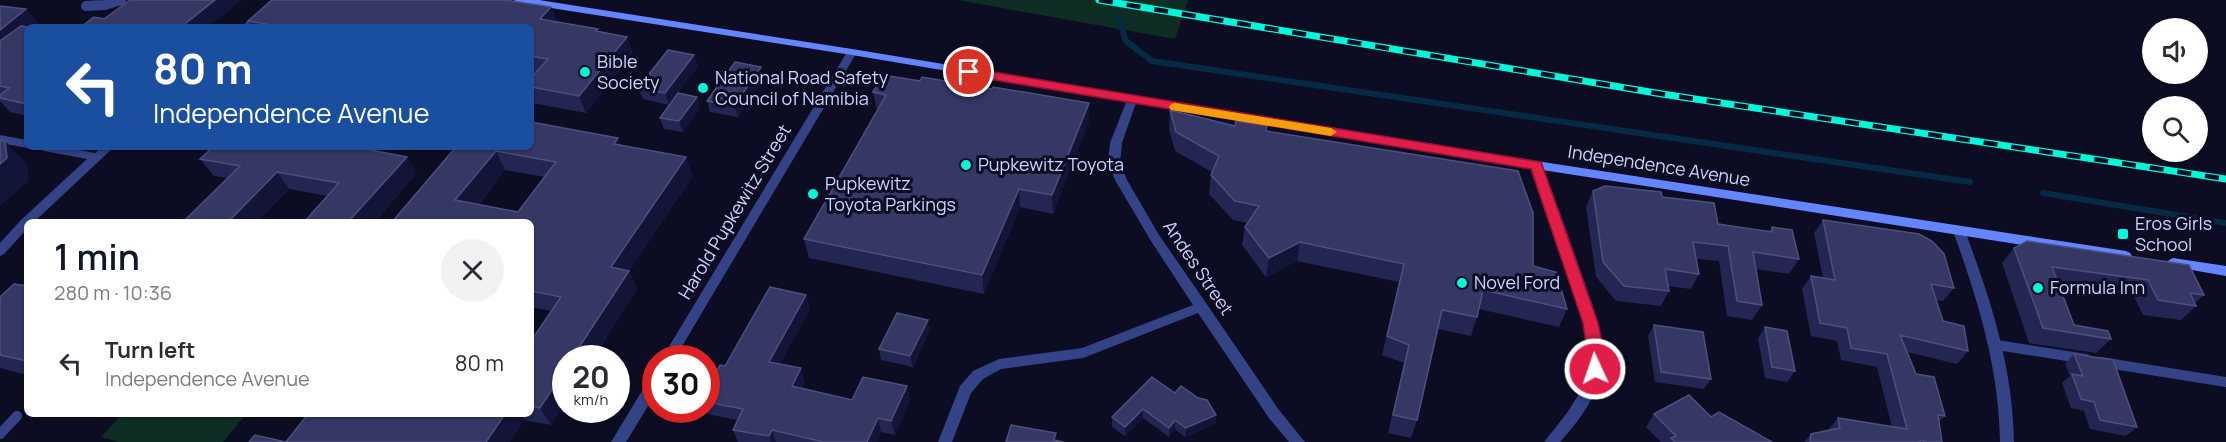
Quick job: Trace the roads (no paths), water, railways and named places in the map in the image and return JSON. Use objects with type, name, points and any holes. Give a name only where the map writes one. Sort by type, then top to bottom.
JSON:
[{"type":"main road","name":"Independence Avenue","points":[[519,0],[852,52],[1536,165],[2140,258]]},
{"type":"main road","points":[[2162,262],[2226,272]]},
{"type":"street","points":[[249,24],[277,0]]},
{"type":"street","name":"Harold Pupkewitz Street","points":[[676,345],[852,52]]},
{"type":"street","name":"Andes Street","points":[[1132,100],[1116,143],[1114,162],[1121,180],[1155,238],[1274,414],[1298,442]]},
{"type":"street","points":[[0,139],[24,143]]},
{"type":"street","points":[[60,150],[96,157]]},
{"type":"street","points":[[29,219],[104,150]]},
{"type":"street","points":[[1536,165],[1591,323],[1596,349],[1595,369],[1577,413],[1551,442]]},
{"type":"street","points":[[0,251],[24,224]]},
{"type":"street","points":[[1959,231],[1979,285],[1997,345],[2007,419],[2007,442]]},
{"type":"street","points":[[945,442],[965,390],[978,375],[999,364],[1083,353],[1202,307]]},
{"type":"street","points":[[618,442],[642,403]]},
{"type":"lane","points":[[86,6],[105,5],[121,0]]},
{"type":"lane","points":[[1997,345],[2226,382]]},
{"type":"lane","points":[[0,434],[17,416]]},
{"type":"waterway","points":[[1118,16],[1126,41],[1152,61],[1970,182]]},
{"type":"waterway","points":[[2043,193],[2226,223]]},
{"type":"railway","points":[[1099,0],[1662,94],[2226,179]]},
{"type":"place","name":"Bible Society","points":[[585,72]]},
{"type":"place","name":"National Road Safety Council of Namibia","points":[[703,88]]},
{"type":"place","name":"Pupkewitz Toyota","points":[[966,165]]},
{"type":"place","name":"Pupkewitz Toyota Parkings","points":[[813,194]]},
{"type":"place","name":"Eros Girls School","points":[[2123,234]]},
{"type":"place","name":"Novel Ford","points":[[1462,283]]},
{"type":"place","name":"Formula Inn","points":[[2038,288]]}]
